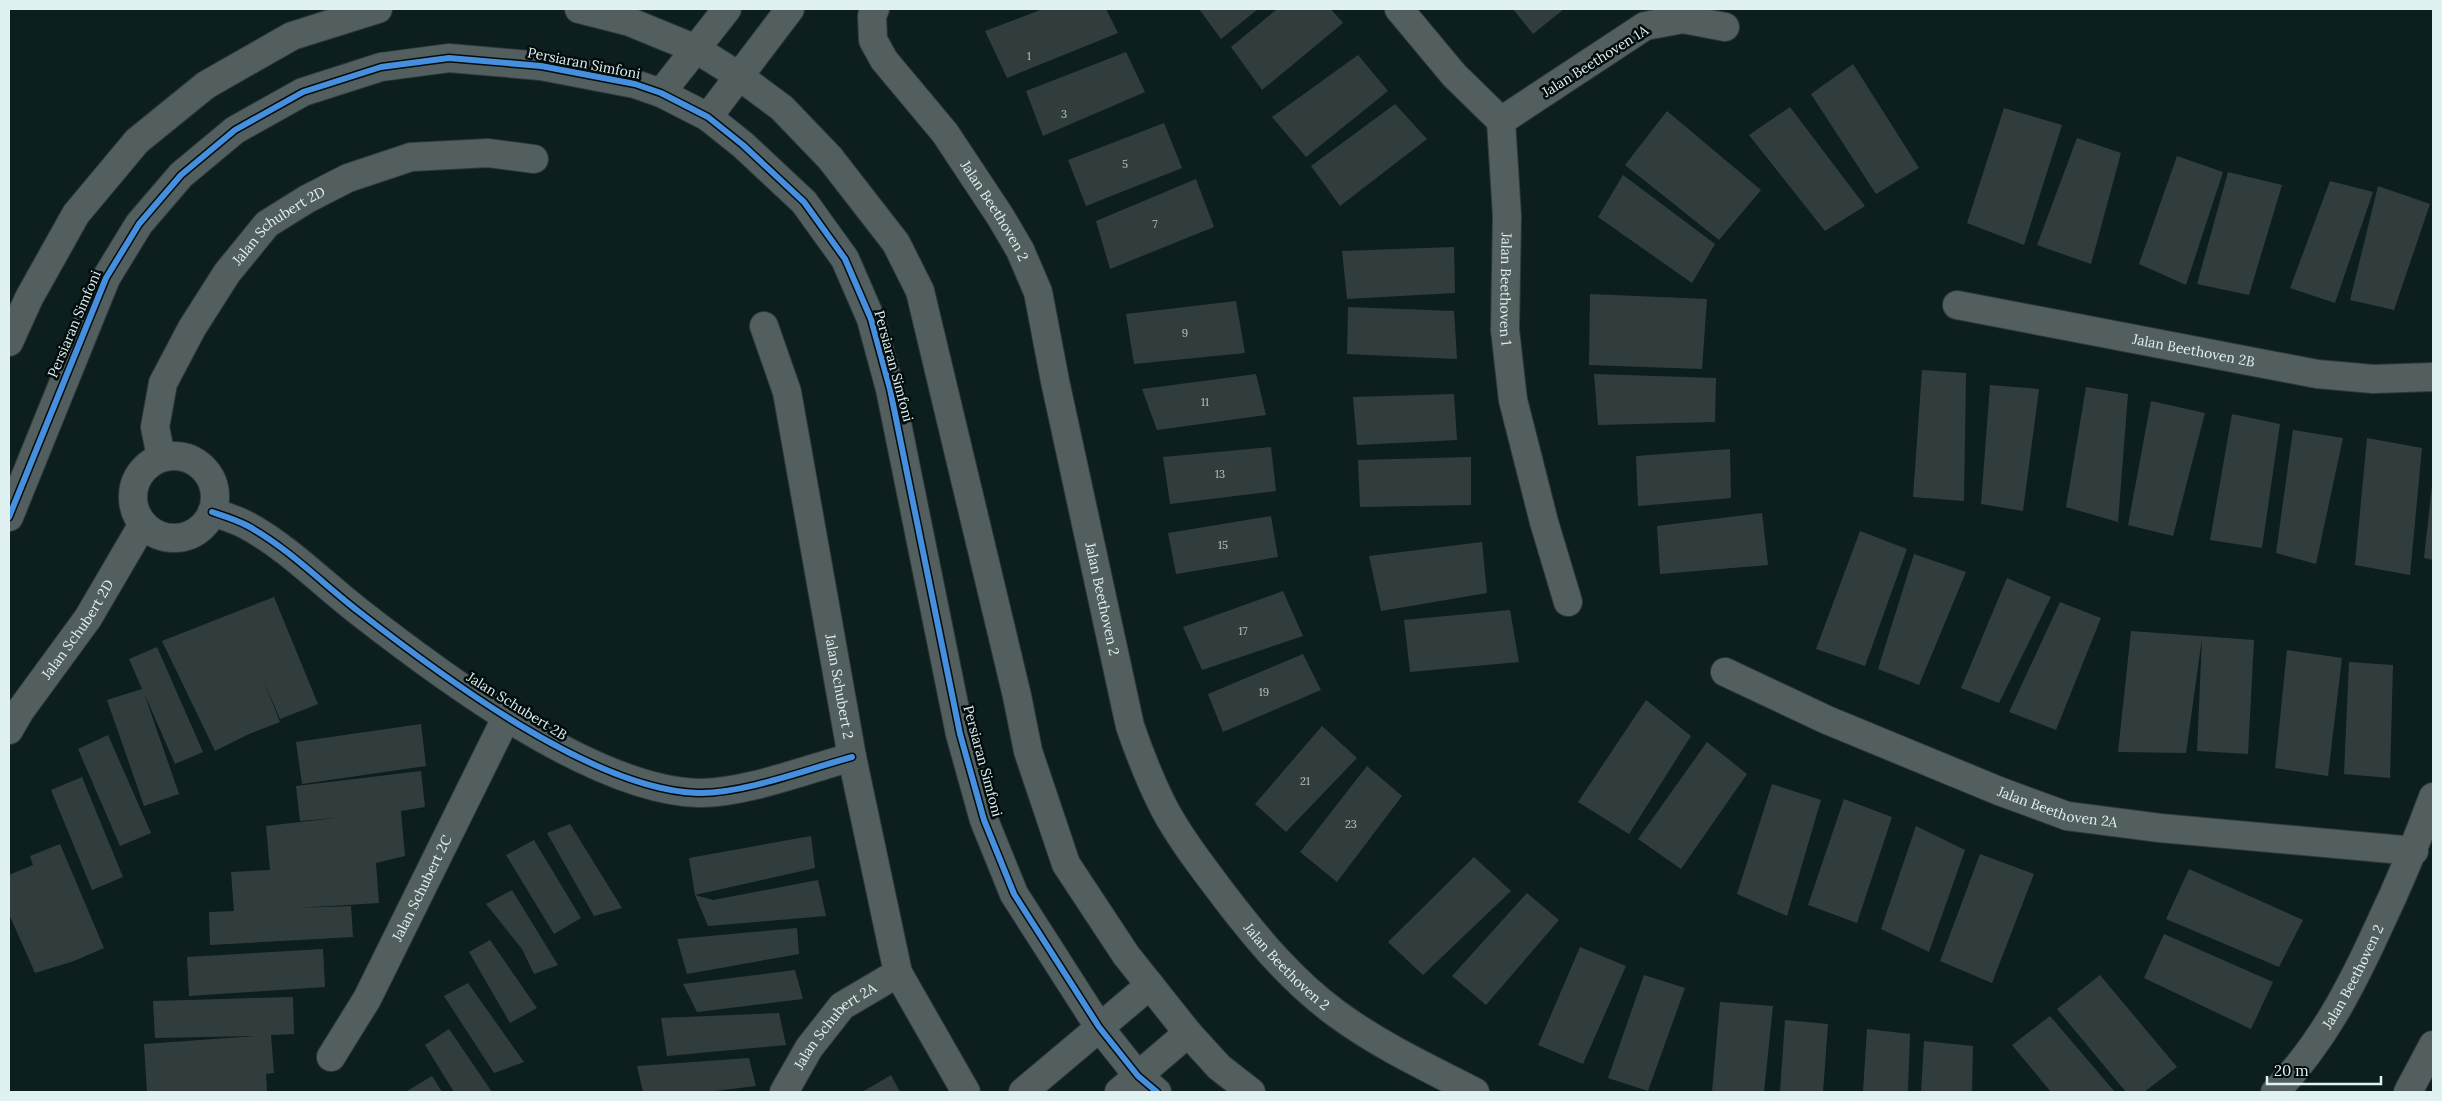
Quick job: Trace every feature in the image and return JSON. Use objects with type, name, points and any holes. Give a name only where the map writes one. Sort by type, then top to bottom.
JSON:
[{"type":"street","points":[[9,342],[29,298],[76,214],[138,141],[206,85],[292,36],[378,9]]},
{"type":"street","points":[[579,9],[630,22],[696,48],[739,76],[782,108],[830,158],[896,243],[920,291],[1017,696],[1028,751],[1066,864],[1126,955],[1188,1033],[1219,1067],[1251,1092]]},
{"type":"street","points":[[661,93],[727,9]]},
{"type":"street","points":[[708,117],[790,9]]},
{"type":"street","name":"Jalan Beethoven 2","points":[[875,9],[872,16],[873,40],[884,60],[945,133],[1000,216],[1020,250],[1038,292],[1055,380],[1130,726],[1144,765],[1165,809],[1194,856],[1247,925],[1308,992],[1338,1016],[1396,1051],[1475,1092]]},
{"type":"street","points":[[1399,9],[1454,75],[1501,120]]},
{"type":"street","name":"Jalan Beethoven 1A","points":[[1501,120],[1645,26],[1683,19],[1725,27]]},
{"type":"street","name":"Persiaran Simfoni","points":[[9,516],[106,278],[139,224],[181,175],[234,130],[303,92],[381,67],[449,58],[541,66],[635,84],[661,93],[708,117],[743,145],[804,202],[849,267],[871,319],[890,389],[960,734],[984,820],[1014,894],[1138,1087]]},
{"type":"street","name":"Jalan Beethoven 1","points":[[1501,120],[1507,216],[1505,330],[1513,400],[1542,513],[1568,602]]},
{"type":"street","name":"Jalan Schubert 2D","points":[[161,458],[155,427],[163,383],[192,328],[228,273],[267,224],[307,199],[348,178],[411,157],[488,153],[534,159]]},
{"type":"street","name":"Jalan Beethoven 2B","points":[[1957,305],[2318,374],[2373,379],[2433,377]]},
{"type":"street","name":"Jalan Schubert 2","points":[[764,326],[787,392],[852,757],[898,973],[966,1092]]},
{"type":"street","points":[[174,456],[187,458],[199,464],[208,474],[214,486],[215,499],[212,512],[205,524],[181,538],[167,538],[154,533],[143,524],[135,513],[132,500],[134,486],[139,473],[149,463],[161,458],[174,456]]},
{"type":"street","name":"Jalan Schubert 2B","points":[[212,512],[247,526],[283,551],[359,612],[435,669],[507,716],[574,756],[629,778],[666,791],[700,793],[738,789],[852,757]]},
{"type":"street","name":"Jalan Schubert 2D","points":[[9,730],[20,710],[88,618],[143,524]]},
{"type":"street","name":"Jalan Beethoven 2A","points":[[1725,672],[1845,727],[1999,791],[2068,816],[2160,828],[2414,851]]},
{"type":"street","name":"Jalan Schubert 2C","points":[[331,1057],[367,999],[507,716]]},
{"type":"street","name":"Jalan Beethoven 2","points":[[2275,1092],[2320,1038],[2349,991],[2414,851],[2433,797]]},
{"type":"street","name":"Jalan Schubert 2A","points":[[784,1092],[809,1048],[842,1006],[898,973]]},
{"type":"street","points":[[1022,1092],[1150,986]]},
{"type":"street","points":[[1138,1087],[1188,1033]]},
{"type":"street","points":[[2408,1092],[2433,1044]]},
{"type":"building","points":[[1043,9],[1106,9],[1118,33],[1007,78],[985,31]]},
{"type":"building","points":[[1199,9],[1258,9],[1221,39]]},
{"type":"building","points":[[1277,9],[1331,9],[1343,23],[1262,90],[1231,47]]},
{"type":"building","points":[[1513,9],[1564,9],[1533,34]]},
{"type":"building","points":[[1126,52],[1145,92],[1043,136],[1026,91]]},
{"type":"building","points":[[1358,55],[1388,91],[1306,157],[1272,117]]},
{"type":"building","points":[[1853,64],[1919,168],[1876,194],[1811,94]]},
{"type":"building","points":[[1395,104],[1427,139],[1340,206],[1311,166]]},
{"type":"building","points":[[1790,107],[1865,206],[1825,231],[1749,135]]},
{"type":"building","points":[[2004,108],[2062,125],[2024,245],[1967,223]]},
{"type":"building","points":[[1667,111],[1761,190],[1719,240],[1625,165]]},
{"type":"building","points":[[1164,123],[1182,168],[1086,206],[1068,160]]},
{"type":"building","points":[[2077,138],[2121,153],[2091,264],[2037,245]]},
{"type":"building","points":[[2177,156],[2223,172],[2186,285],[2139,264]]},
{"type":"building","points":[[2228,172],[2282,185],[2249,295],[2197,284]]},
{"type":"building","points":[[1623,175],[1715,244],[1692,283],[1598,217]]},
{"type":"building","points":[[1196,179],[1214,227],[1110,269],[1096,221]]},
{"type":"building","points":[[2330,181],[2373,192],[2335,303],[2290,288]]},
{"type":"building","points":[[2378,186],[2430,204],[2394,310],[2350,300]]},
{"type":"building","points":[[1454,247],[1455,293],[1347,299],[1342,251]]},
{"type":"building","points":[[1590,294],[1707,299],[1702,369],[1589,365]]},
{"type":"building","points":[[1236,301],[1245,353],[1134,364],[1126,314]]},
{"type":"building","points":[[1348,307],[1454,311],[1457,359],[1347,354]]},
{"type":"building","points":[[1922,370],[1966,373],[1964,501],[1913,497]]},
{"type":"building","points":[[1256,374],[1266,415],[1157,430],[1142,389]]},
{"type":"building","points":[[1594,374],[1716,378],[1715,422],[1598,425]]},
{"type":"building","points":[[1990,385],[2039,389],[2023,511],[1981,504]]},
{"type":"building","points":[[2086,387],[2128,394],[2118,522],[2066,507]]},
{"type":"building","points":[[1454,394],[1457,440],[1357,445],[1353,397]]},
{"type":"building","points":[[2151,401],[2205,413],[2173,536],[2128,525]]},
{"type":"building","points":[[2232,414],[2280,424],[2262,548],[2210,540]]},
{"type":"building","points":[[2293,430],[2343,438],[2316,564],[2276,553]]},
{"type":"building","points":[[2367,438],[2422,448],[2410,575],[2355,565]]},
{"type":"building","points":[[1271,447],[1276,491],[1170,504],[1163,457]]},
{"type":"building","points":[[1730,449],[1731,498],[1638,506],[1636,456]]},
{"type":"building","points":[[1471,457],[1471,505],[1360,507],[1358,460]]},
{"type":"building","points":[[2433,485],[2433,560],[2424,558]]},
{"type":"building","points":[[1762,513],[1768,565],[1660,574],[1657,526]]},
{"type":"building","points":[[1271,516],[1278,557],[1176,574],[1168,533]]},
{"type":"building","points":[[1860,531],[1907,549],[1865,666],[1816,649]]},
{"type":"building","points":[[1482,542],[1487,593],[1381,611],[1369,556]]},
{"type":"building","points":[[1914,554],[1966,572],[1919,685],[1878,669]]},
{"type":"building","points":[[2007,578],[2051,597],[1999,703],[1961,688]]},
{"type":"building","points":[[1283,591],[1303,636],[1202,670],[1183,627]]},
{"type":"building","points":[[274,597],[318,704],[280,719],[263,679],[280,722],[249,734],[215,751],[162,641]]},
{"type":"building","points":[[2060,602],[2101,618],[2056,730],[2009,712]]},
{"type":"building","points":[[1510,610],[1519,662],[1410,672],[1404,620]]},
{"type":"building","points":[[2131,631],[2254,640],[2248,754],[2197,751],[2202,638],[2186,753],[2118,752]]},
{"type":"building","points":[[157,647],[203,752],[175,764],[144,693],[179,794],[144,806],[107,700],[142,689],[129,659]]},
{"type":"building","points":[[2287,650],[2342,658],[2328,776],[2275,768]]},
{"type":"building","points":[[1303,654],[1321,690],[1223,732],[1208,694]]},
{"type":"building","points":[[2349,662],[2393,665],[2390,778],[2344,774]]},
{"type":"building","points":[[1646,700],[1691,736],[1629,834],[1578,802]]},
{"type":"building","points":[[421,724],[426,766],[302,784],[296,742]]},
{"type":"building","points":[[1322,726],[1357,758],[1286,832],[1255,804]]},
{"type":"building","points":[[108,735],[151,833],[120,846],[78,749]]},
{"type":"building","points":[[1707,742],[1747,774],[1681,869],[1638,839]]},
{"type":"building","points":[[1367,766],[1402,796],[1337,882],[1300,852]]},
{"type":"building","points":[[421,771],[425,807],[401,811],[405,856],[376,863],[379,903],[298,908],[351,906],[353,937],[210,945],[209,912],[234,911],[231,872],[270,870],[266,826],[335,818],[300,821],[296,786]]},
{"type":"building","points":[[82,777],[123,877],[92,890],[51,790]]},
{"type":"building","points":[[1772,784],[1821,800],[1787,916],[1737,894]]},
{"type":"building","points":[[1844,799],[1892,817],[1857,923],[1808,905]]},
{"type":"building","points":[[570,824],[622,908],[594,916],[547,833]]},
{"type":"building","points":[[1916,826],[1965,850],[1929,952],[1881,929]]},
{"type":"building","points":[[811,836],[815,868],[695,895],[689,858]]},
{"type":"building","points":[[534,840],[581,918],[554,934],[506,855]]},
{"type":"building","points":[[60,844],[104,948],[74,961],[35,973],[9,914],[9,875],[33,865],[30,856]]},
{"type":"building","points":[[1980,854],[2034,874],[1992,983],[1940,961]]},
{"type":"building","points":[[1474,857],[1511,891],[1423,975],[1388,942]]},
{"type":"building","points":[[2189,869],[2303,920],[2279,967],[2166,919]]},
{"type":"building","points":[[818,880],[826,916],[708,926],[695,895],[713,900]]},
{"type":"building","points":[[512,890],[558,965],[534,974],[522,949],[486,904]]},
{"type":"building","points":[[1527,893],[1559,920],[1486,1005],[1452,976]]},
{"type":"building","points":[[797,928],[799,954],[687,974],[677,939]]},
{"type":"building","points":[[2164,934],[2273,982],[2251,1029],[2144,978]]},
{"type":"building","points":[[490,940],[537,1008],[510,1023],[469,952]]},
{"type":"building","points":[[1580,947],[1626,966],[1583,1064],[1538,1045]]},
{"type":"building","points":[[323,949],[325,987],[189,996],[187,957]]},
{"type":"building","points":[[795,970],[803,999],[697,1012],[683,984]]},
{"type":"building","points":[[1644,975],[1685,988],[1648,1091],[1608,1078]]},
{"type":"building","points":[[2100,975],[2177,1067],[2144,1092],[2126,1092],[2057,1009]]},
{"type":"building","points":[[468,983],[524,1062],[494,1073],[444,996]]},
{"type":"building","points":[[293,997],[294,1034],[271,1035],[274,1073],[266,1074],[267,1092],[147,1092],[144,1044],[257,1036],[155,1038],[153,1001]]},
{"type":"building","points":[[1720,1002],[1773,1006],[1764,1092],[1712,1092]]},
{"type":"building","points":[[779,1013],[786,1045],[667,1056],[661,1018]]},
{"type":"building","points":[[2050,1016],[2115,1092],[2051,1092],[2012,1045]]},
{"type":"building","points":[[1785,1020],[1828,1024],[1823,1092],[1780,1092]]},
{"type":"building","points":[[449,1029],[492,1092],[454,1092],[425,1045]]},
{"type":"building","points":[[1867,1029],[1910,1034],[1908,1092],[1863,1092]]},
{"type":"building","points":[[1924,1041],[1973,1046],[1972,1092],[1921,1092]]},
{"type":"building","points":[[749,1058],[756,1086],[707,1092],[643,1092],[637,1066]]},
{"type":"building","points":[[891,1075],[900,1092],[862,1092]]},
{"type":"building","points":[[432,1076],[442,1092],[407,1091]]},
{"type":"cycle path","points":[[9,517],[106,278],[139,224],[181,175],[235,130],[303,92],[381,67],[449,58],[541,66],[635,84],[661,93],[708,117],[743,145],[804,202],[845,259],[871,319],[890,389],[960,734],[984,820],[1014,894],[1099,1027],[1138,1076],[1157,1092]]},
{"type":"cycle path","points":[[212,512],[244,524],[263,535],[392,637],[474,696],[519,725],[566,751],[612,772],[657,787],[698,793],[716,792],[775,780],[852,757]]}]
